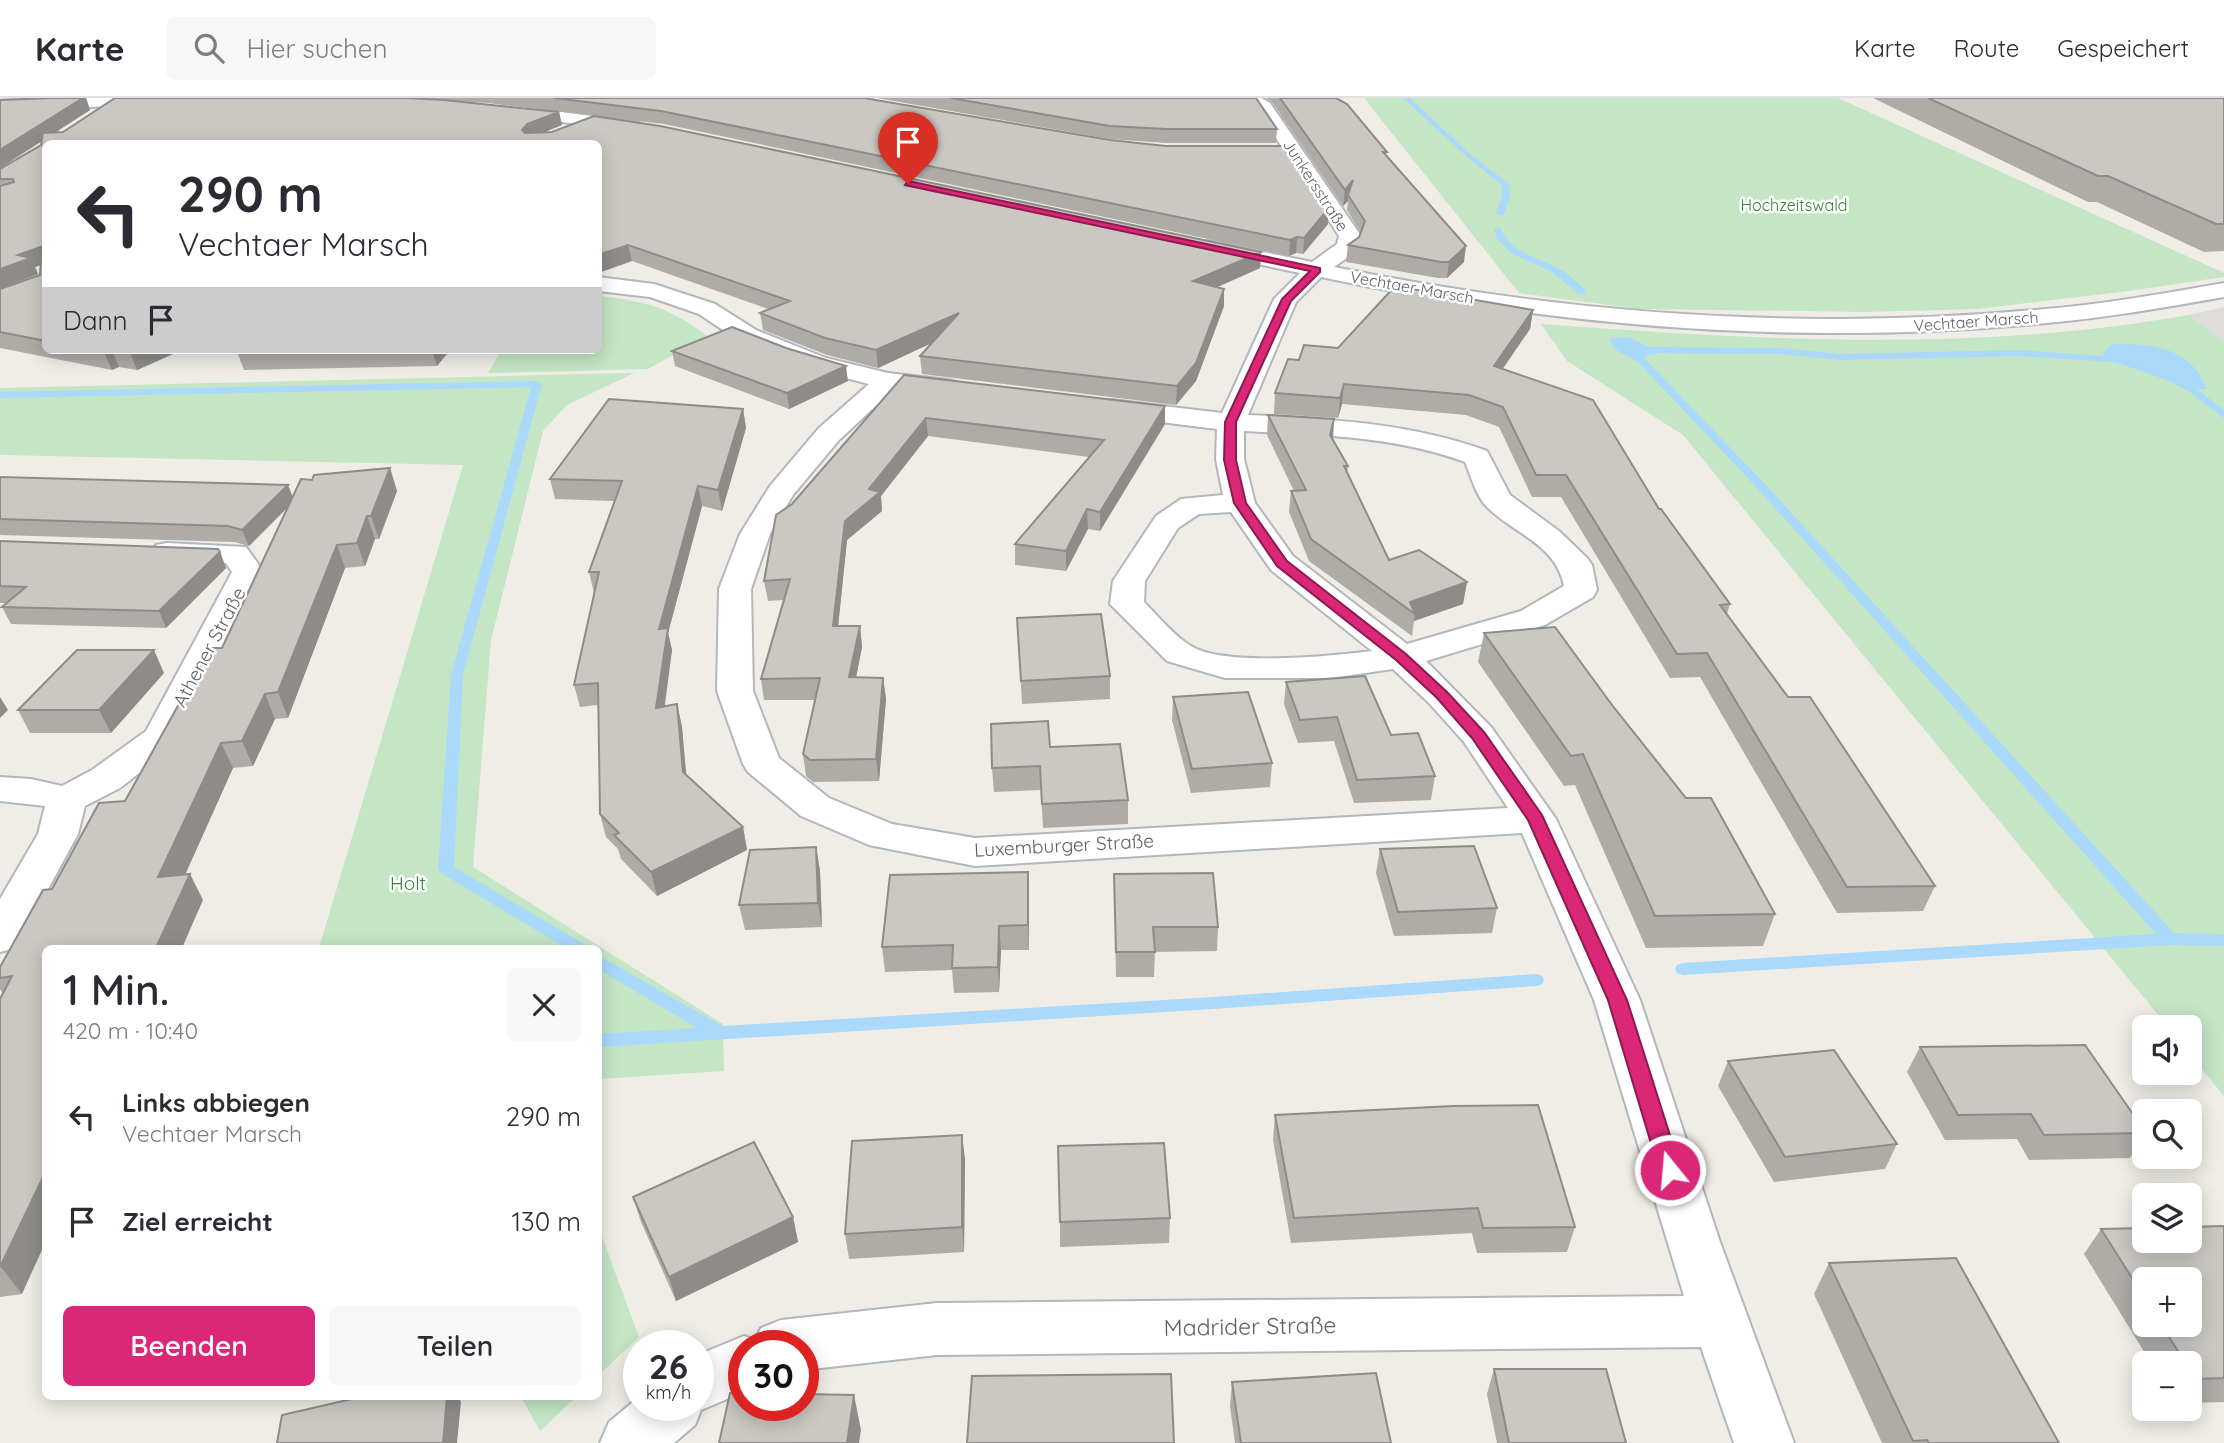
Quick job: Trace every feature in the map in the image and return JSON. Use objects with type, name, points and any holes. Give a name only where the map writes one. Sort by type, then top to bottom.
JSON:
[{"type":"street","points":[[0,106],[178,98]]},
{"type":"street","name":"Junkersstraße","points":[[1231,422],[1286,299],[1316,270],[1347,247],[1350,236],[1264,107],[1250,98]]},
{"type":"street","points":[[88,122],[121,100]]},
{"type":"street","points":[[496,109],[597,120],[650,130]]},
{"type":"street","points":[[561,134],[597,120]]},
{"type":"street","points":[[1269,152],[1295,152]]},
{"type":"street","name":"Vechtaer Marsch","points":[[1194,244],[1469,298],[1619,317],[1783,326],[1898,327],[2025,320],[2224,290]]},
{"type":"street","points":[[602,284],[654,291],[697,305],[747,335],[817,363],[888,382],[975,391]]},
{"type":"street","name":"Luxemburger Straße","points":[[888,382],[829,434],[780,492],[755,534],[736,589],[733,638],[735,691],[762,764],[815,807],[883,836],[975,852],[1536,819]]},
{"type":"street","points":[[1083,404],[1231,422],[1341,429],[1449,445],[1477,457],[1497,500],[1548,538],[1576,565],[1581,590],[1533,618],[1401,657],[1331,667],[1225,667],[1179,654],[1127,604],[1129,580],[1167,522],[1192,505],[1240,503]]},
{"type":"street","points":[[1231,422],[1230,460],[1240,503],[1282,564],[1401,657],[1442,695],[1478,735],[1536,819],[1617,1000],[1693,1242],[1764,1443]]},
{"type":"street","name":"Athener Straße","points":[[67,799],[106,779],[161,738],[248,572],[235,554],[138,551]]},
{"type":"street","points":[[0,789],[32,790],[67,799],[58,834],[0,937]]},
{"type":"street","name":"Madrider Straße","points":[[819,1342],[937,1329],[1721,1321]]},
{"type":"street","points":[[630,1443],[655,1421]]},
{"type":"shaded area","points":[[2224,307],[2224,341],[2189,315]]},
{"type":"green space","name":"Hochzeitswald","points":[[1364,98],[1838,98],[2224,273],[2224,277],[1977,309],[1865,312],[1640,309],[1519,293]]},
{"type":"green space","points":[[602,296],[656,307],[681,318],[707,336],[648,369],[488,373],[500,354],[602,354]]},
{"type":"green space","points":[[2189,315],[2224,341],[2224,1096],[2202,1070],[2202,1015],[2158,1015],[1683,435],[1567,361],[1541,324],[1703,335],[1865,340],[2027,335]]},
{"type":"green space","name":"Holt","points":[[634,373],[567,405],[543,431],[491,640],[473,867],[597,945],[320,945],[463,465],[0,455],[0,388]]},
{"type":"green space","name":"Holt","points":[[602,948],[723,1024],[724,1071],[602,1079]]},
{"type":"green space","points":[[602,1237],[636,1330],[623,1330],[623,1352],[602,1372]]},
{"type":"green space","points":[[523,1400],[573,1400],[540,1431]]},
{"type":"water","points":[[1628,337],[1653,349],[1656,354],[1646,356],[1643,360],[1646,366],[1616,350],[1610,341],[1612,338]]},
{"type":"water","points":[[2113,344],[2157,347],[2181,356],[2200,375],[2207,389],[2184,389],[2167,380],[2112,361],[2102,354]]},
{"type":"building","points":[[83,98],[0,150],[0,100]]},
{"type":"building","points":[[115,98],[444,100],[559,112],[527,124],[522,130],[525,133],[552,132],[594,116],[660,126],[1261,252],[1193,281],[1224,289],[1196,363],[1177,386],[920,356],[959,313],[876,350],[825,338],[760,313],[790,301],[628,245],[602,254],[602,140],[42,140],[42,246],[18,255],[31,258],[0,269],[0,186],[14,182],[13,179],[0,179],[0,169],[41,145],[43,133],[63,132]]},
{"type":"building","points":[[554,98],[864,98],[1110,140],[1166,146],[1288,146],[1329,208],[1304,238],[1290,240],[661,111]]},
{"type":"building","points":[[951,98],[1256,98],[1277,129],[1110,126]]},
{"type":"building","points":[[1280,98],[1336,98],[1347,104],[1387,152],[1383,152],[1466,246],[1449,262],[1441,262],[1348,245],[1359,237],[1365,221],[1348,195],[1353,180],[1345,190]]},
{"type":"building","points":[[1928,98],[2224,98],[2224,224],[2216,224],[2108,176],[2098,176]]},
{"type":"building","points":[[41,260],[42,340],[0,332],[0,289],[40,275]]},
{"type":"building","points":[[1395,286],[1533,310],[1494,366],[1593,400],[1659,509],[1730,604],[1720,605],[1788,697],[1810,697],[1935,886],[1847,887],[1707,653],[1677,654],[1566,475],[1536,475],[1503,407],[1469,395],[1344,384],[1340,398],[1275,393],[1288,359],[1299,360],[1304,345],[1338,348]]},
{"type":"building","points":[[732,327],[786,348],[846,366],[787,393],[672,351]]},
{"type":"building","points":[[904,375],[1165,406],[1100,512],[1087,509],[1066,551],[1015,544],[1104,440],[926,418],[869,489],[880,492],[845,521],[833,626],[860,626],[849,677],[883,678],[876,759],[810,760],[803,754],[820,678],[761,679],[790,579],[764,581],[776,515],[792,504]]},
{"type":"building","points":[[609,399],[743,409],[718,490],[698,486],[659,629],[668,628],[656,708],[677,704],[683,772],[743,827],[651,872],[614,835],[619,833],[600,814],[598,683],[574,685],[599,572],[589,572],[622,481],[550,479]]},
{"type":"building","points":[[1268,415],[1334,419],[1330,435],[1348,466],[1344,466],[1389,560],[1419,550],[1467,582],[1410,602],[1415,614],[1311,539],[1291,491],[1306,490]]},
{"type":"building","points":[[390,468],[357,543],[337,545],[278,692],[265,694],[242,741],[221,743],[158,877],[190,874],[157,945],[42,945],[42,1179],[0,1267],[0,999],[12,976],[0,978],[0,967],[43,890],[52,889],[99,803],[125,801],[210,648],[222,648],[301,479],[312,480],[314,475]]},
{"type":"building","points":[[0,477],[288,485],[242,530],[228,526],[0,519]]},
{"type":"building","points":[[0,541],[218,549],[220,552],[159,611],[2,607],[26,587],[0,586]]},
{"type":"building","points":[[1101,614],[1110,676],[1021,681],[1017,618]]},
{"type":"building","points":[[1555,627],[1612,705],[1686,798],[1711,798],[1775,914],[1655,916],[1583,754],[1571,756],[1484,633]]},
{"type":"building","points":[[77,650],[154,650],[99,710],[18,710]]},
{"type":"building","points":[[1365,676],[1391,735],[1418,733],[1435,776],[1357,780],[1337,717],[1300,720],[1286,682]]},
{"type":"building","points":[[1248,692],[1272,763],[1192,769],[1173,697]]},
{"type":"building","points":[[1048,721],[1050,747],[1120,744],[1128,800],[1042,804],[1040,766],[992,768],[991,724]]},
{"type":"building","points":[[1474,846],[1497,908],[1398,912],[1380,849]]},
{"type":"building","points":[[816,847],[818,903],[739,905],[750,850]]},
{"type":"building","points":[[1028,872],[1028,925],[999,926],[998,967],[952,968],[953,945],[882,947],[890,875]]},
{"type":"building","points":[[1213,873],[1218,927],[1153,927],[1155,952],[1116,952],[1114,874]]},
{"type":"building","points":[[2085,1045],[2132,1113],[2132,1133],[2044,1135],[2031,1114],[1958,1115],[1920,1047]]},
{"type":"building","points":[[1834,1050],[1897,1144],[1785,1157],[1728,1061]]},
{"type":"building","points":[[1538,1105],[1575,1227],[1483,1228],[1478,1208],[1294,1218],[1275,1115],[1453,1106]]},
{"type":"building","points":[[962,1135],[962,1227],[845,1234],[852,1141]]},
{"type":"building","points":[[754,1142],[793,1217],[669,1277],[633,1197]]},
{"type":"building","points":[[1164,1143],[1170,1218],[1060,1222],[1058,1146]]},
{"type":"building","points":[[2202,1227],[2224,1227],[2224,1378],[2202,1379],[2202,1351],[2178,1351],[2169,1337],[2202,1337],[2202,1267],[2132,1267],[2132,1278],[2101,1229],[2132,1228],[2132,1253],[2202,1253]]},
{"type":"building","points":[[1956,1258],[2059,1443],[1913,1441],[1829,1263]]},
{"type":"building","points":[[1494,1369],[1606,1369],[1626,1443],[1509,1443]]},
{"type":"building","points":[[1376,1373],[1391,1443],[1241,1443],[1232,1382]]},
{"type":"building","points":[[1171,1374],[1174,1443],[967,1443],[972,1376]]},
{"type":"building","points":[[819,1394],[854,1395],[847,1443],[719,1443],[728,1402],[728,1421],[819,1421]]},
{"type":"building","points":[[348,1400],[447,1400],[443,1443],[277,1443],[282,1415]]},
{"type":"waterway","points":[[1406,98],[1469,156],[1506,184],[1506,197],[1500,214]]},
{"type":"waterway","points":[[1497,230],[1506,246],[1559,272],[1582,292]]},
{"type":"waterway","points":[[1636,346],[1643,350],[1779,351],[1840,357],[2019,353],[2125,360]]},
{"type":"waterway","points":[[1642,352],[1639,358],[1762,487],[2170,939]]},
{"type":"waterway","points":[[2178,379],[2224,415]]},
{"type":"waterway","points":[[0,395],[537,384],[457,675],[446,869],[573,945]]},
{"type":"waterway","points":[[1683,969],[2170,939]]},
{"type":"waterway","points":[[2170,939],[2224,940]]},
{"type":"waterway","points":[[602,963],[719,1033]]},
{"type":"waterway","points":[[719,1033],[1536,980]]},
{"type":"waterway","points":[[602,1041],[719,1033]]},
{"type":"route","points":[[908,184],[1316,270],[1286,299],[1231,422],[1230,460],[1240,503],[1282,564],[1401,657],[1442,695],[1478,735],[1536,819],[1600,956],[1617,1000],[1670,1170]]}]
